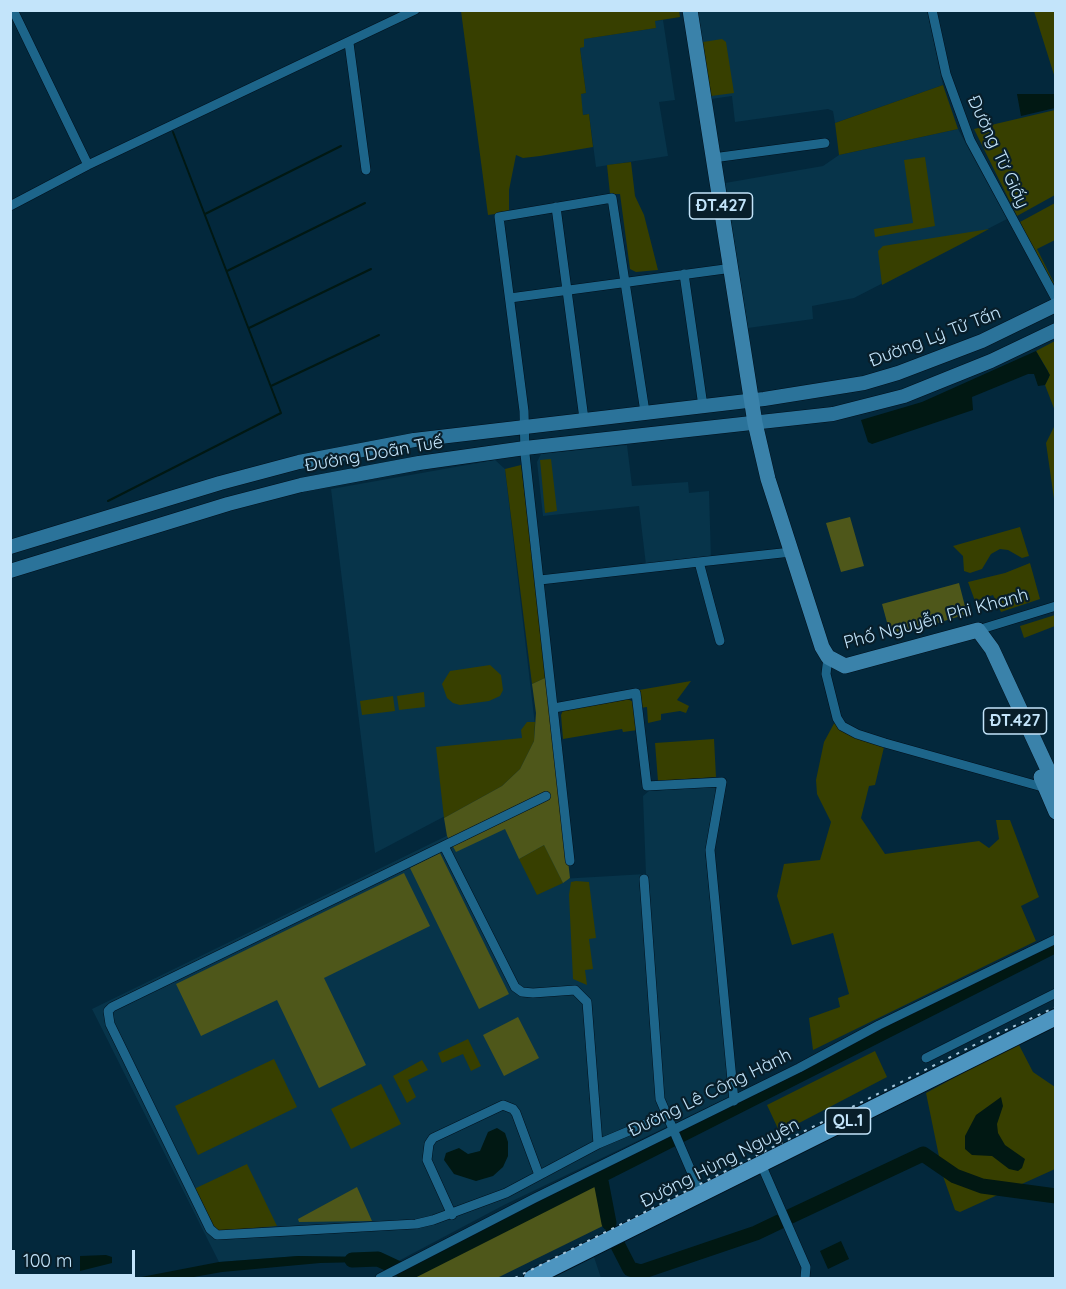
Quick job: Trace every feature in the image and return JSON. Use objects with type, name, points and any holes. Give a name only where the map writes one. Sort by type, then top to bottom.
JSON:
[{"type":"highway","name":"Đường Hùng Nguyên","points":[[532,1278],[1056,1017]]},
{"type":"main road","name":"ĐT.427","points":[[690,10],[747,401],[791,552],[818,637],[828,657]]},
{"type":"main road","name":"ĐT.427","points":[[973,632],[1053,788],[1056,812]]},
{"type":"main road","name":"Phố Nguyễn Phi Khanh","points":[[828,657],[845,666],[973,632]]},
{"type":"street","points":[[13,10],[88,165]]},
{"type":"street","name":"Đường Từ Giấy","points":[[932,10],[946,74],[966,130],[1056,299]]},
{"type":"street","points":[[10,206],[88,165],[413,11]]},
{"type":"street","points":[[349,43],[366,170]]},
{"type":"street","points":[[713,158],[825,143]]},
{"type":"street","points":[[570,861],[525,448],[525,425],[499,217],[612,198],[645,412]]},
{"type":"street","points":[[556,207],[584,419]]},
{"type":"street","points":[[510,298],[684,274],[727,262]]},
{"type":"street","points":[[684,274],[703,406]]},
{"type":"street","name":"Đường Lý Tử Tấn","points":[[747,401],[864,383],[898,373],[967,346],[1056,305]]},
{"type":"street","points":[[755,423],[832,414],[904,396],[976,367],[1056,330]]},
{"type":"street","points":[[967,346],[976,367]]},
{"type":"street","name":"Đường Doãn Tuế","points":[[10,547],[220,483],[299,462],[414,440],[525,425],[747,401]]},
{"type":"street","name":"Đường Doãn Tuế","points":[[10,571],[228,504],[302,485],[418,462],[755,423]]},
{"type":"street","points":[[540,580],[791,552]]},
{"type":"street","points":[[699,562],[720,641]]},
{"type":"street","name":"Phố Nguyễn Phi Khanh","points":[[973,632],[1056,606]]},
{"type":"street","points":[[828,657],[826,674],[837,718],[842,726],[867,738],[1053,788]]},
{"type":"street","points":[[555,708],[636,693],[648,786],[722,782],[710,850],[734,1101]]},
{"type":"street","points":[[546,796],[112,1008],[108,1017],[210,1229],[217,1235],[416,1224],[452,1215],[506,1193],[598,1144],[667,1115]]},
{"type":"street","points":[[444,846],[515,987],[522,992],[533,993],[575,990],[587,1002],[598,1144]]},
{"type":"street","points":[[644,879],[660,1099],[701,1194]]},
{"type":"street","name":"Đường Lê Công Hành","points":[[380,1278],[514,1209],[676,1132],[879,1024],[1056,939]]},
{"type":"street","points":[[926,1058],[1056,993]]},
{"type":"street","points":[[452,1215],[427,1160],[429,1144],[433,1138],[503,1105],[516,1113],[539,1175]]},
{"type":"street","points":[[761,1164],[806,1267],[805,1278]]},
{"type":"street","points":[[506,1193],[514,1209]]},
{"type":"shaded area","points":[[697,11],[927,11],[943,85],[835,123],[833,111],[828,109],[735,122],[732,96],[711,99]]},
{"type":"shaded area","points":[[663,20],[675,100],[659,102],[668,156],[596,167],[589,114],[583,115],[580,94],[586,93],[580,48],[583,39],[656,28],[654,21]]},
{"type":"shaded area","points":[[1017,94],[1055,94],[1055,108],[1021,116]]},
{"type":"shaded area","points":[[958,129],[1007,219],[854,298],[812,306],[813,319],[748,328],[725,183],[823,166],[839,155]]},
{"type":"shaded area","points":[[1036,351],[1050,375],[1045,385],[1038,386],[1034,374],[1028,374],[972,397],[973,410],[872,444],[868,442],[861,420],[922,402]]},
{"type":"shaded area","points":[[627,445],[632,486],[688,482],[689,493],[709,491],[711,560],[646,565],[639,506],[543,516],[537,462],[541,454]]},
{"type":"shaded area","points":[[495,460],[505,469],[535,725],[502,786],[375,853],[331,489]]},
{"type":"shaded area","points":[[553,784],[560,879],[646,874],[643,796],[649,791],[713,786],[717,790],[705,852],[731,1096],[504,1205],[389,1266],[368,1257],[298,1256],[219,1262],[92,1009]]},
{"type":"shaded area","points":[[1001,1097],[1003,1106],[997,1124],[998,1133],[1005,1145],[1025,1159],[1022,1168],[1018,1171],[1009,1169],[992,1156],[972,1155],[965,1149],[965,1136],[976,1115]]},
{"type":"shaded area","points":[[497,1128],[505,1133],[508,1142],[508,1156],[503,1167],[493,1176],[476,1181],[454,1174],[444,1160],[446,1153],[459,1148],[468,1154],[480,1151],[488,1132]]},
{"type":"shaded area","points":[[841,1241],[849,1259],[828,1269],[820,1251]]},
{"type":"shaded area","points":[[106,1255],[112,1257],[112,1263],[80,1271],[80,1256]]},
{"type":"shaded area","points":[[298,1256],[368,1257],[389,1266],[383,1268],[364,1262],[320,1263],[222,1272],[188,1278],[136,1278],[219,1262]]},
{"type":"shaded area","points":[[594,1257],[601,1278],[553,1278]]},
{"type":"green space","points":[[679,10],[680,17],[655,21],[656,28],[584,39],[584,47],[580,48],[586,93],[581,94],[583,115],[589,114],[593,147],[523,158],[516,155],[509,190],[509,212],[488,215],[461,11]]},
{"type":"green space","points":[[1034,11],[1055,11],[1055,78]]},
{"type":"green space","points":[[722,39],[726,42],[734,93],[711,96],[703,42]]},
{"type":"green space","points":[[943,85],[958,129],[839,155],[835,123]]},
{"type":"green space","points":[[1055,110],[1055,195],[1017,216],[974,129]]},
{"type":"green space","points":[[925,157],[935,226],[875,237],[874,229],[913,223],[904,160]]},
{"type":"green space","points":[[631,162],[635,196],[644,215],[658,270],[636,272],[630,269],[620,194],[610,194],[607,165]]},
{"type":"green space","points":[[1055,203],[1055,240],[1037,249],[1054,283],[1051,284],[1020,222]]},
{"type":"green space","points":[[989,229],[882,285],[878,251],[883,246]]},
{"type":"green space","points":[[1055,341],[1055,411],[1045,385],[1049,377],[1048,371],[1036,351]]},
{"type":"green space","points":[[1056,425],[1055,506],[1046,443]]},
{"type":"green space","points":[[551,459],[557,511],[545,513],[540,460]]},
{"type":"green space","points":[[521,465],[547,677],[532,684],[505,469]]},
{"type":"green space","points":[[850,517],[864,566],[841,572],[826,523]]},
{"type":"green space","points":[[1020,527],[1029,556],[1022,558],[1008,550],[1000,549],[991,554],[982,569],[970,573],[964,571],[963,556],[953,546]]},
{"type":"green space","points":[[1030,563],[1040,599],[1001,612],[993,595],[975,601],[968,582],[1005,573]]},
{"type":"green space","points":[[959,583],[966,610],[964,615],[891,637],[882,604]]},
{"type":"green space","points":[[1055,615],[1055,626],[1024,638],[1020,626]]},
{"type":"green space","points":[[490,665],[501,675],[503,690],[500,696],[489,701],[460,705],[447,698],[442,684],[450,671]]},
{"type":"green space","points":[[547,677],[570,878],[563,883],[544,845],[519,859],[505,829],[456,852],[447,836],[444,818],[502,786],[520,769],[534,741],[536,713],[532,684]]},
{"type":"green space","points":[[691,681],[677,700],[689,706],[686,713],[680,711],[661,714],[661,720],[648,723],[647,707],[640,708],[639,690]]},
{"type":"green space","points":[[424,692],[425,707],[399,710],[397,696]]},
{"type":"green space","points":[[393,696],[395,711],[362,715],[360,701]]},
{"type":"green space","points":[[626,698],[635,703],[638,730],[623,732],[622,729],[563,739],[561,715],[564,708]]},
{"type":"green space","points":[[837,718],[842,726],[885,743],[875,785],[869,786],[861,818],[885,854],[979,841],[989,848],[999,839],[996,820],[1010,820],[1039,897],[1021,906],[1036,941],[813,1050],[809,1018],[840,1007],[838,998],[849,994],[833,933],[792,945],[777,896],[784,864],[820,860],[831,822],[817,794],[816,780],[824,742]]},
{"type":"green space","points":[[527,722],[535,722],[534,741],[520,769],[502,786],[444,818],[436,747],[522,738],[521,730]]},
{"type":"green space","points":[[714,739],[716,777],[658,781],[655,743]]},
{"type":"green space","points":[[544,845],[563,883],[537,895],[519,859]]},
{"type":"green space","points":[[440,853],[509,994],[479,1009],[410,868]]},
{"type":"green space","points":[[404,873],[430,926],[324,978],[366,1065],[319,1088],[277,1000],[201,1036],[176,984]]},
{"type":"green space","points":[[571,882],[589,882],[596,938],[589,939],[593,969],[585,970],[587,985],[573,979],[569,895]]},
{"type":"green space","points":[[518,1017],[539,1058],[504,1076],[483,1035]]},
{"type":"green space","points":[[468,1039],[481,1066],[471,1071],[463,1054],[442,1063],[438,1053]]},
{"type":"green space","points":[[1018,1043],[1033,1072],[1055,1087],[1055,1169],[960,1212],[955,1210],[943,1176],[926,1093]]},
{"type":"green space","points":[[875,1051],[887,1077],[780,1133],[767,1105]]},
{"type":"green space","points":[[274,1059],[297,1107],[198,1155],[175,1106]]},
{"type":"green space","points":[[422,1060],[428,1070],[408,1080],[416,1097],[407,1103],[393,1076]]},
{"type":"green space","points":[[381,1084],[401,1124],[351,1149],[331,1109]]},
{"type":"green space","points":[[247,1164],[277,1226],[213,1230],[194,1189]]},
{"type":"green space","points":[[595,1182],[615,1220],[497,1278],[409,1278]]},
{"type":"green space","points":[[357,1187],[372,1221],[299,1222],[298,1219]]},
{"type":"waterway","points":[[108,501],[281,413],[173,132]]},
{"type":"waterway","points":[[205,214],[341,146]]},
{"type":"waterway","points":[[227,271],[365,203]]},
{"type":"waterway","points":[[249,328],[371,269]]},
{"type":"waterway","points":[[271,386],[379,335]]},
{"type":"waterway","points":[[352,1260],[378,1259],[408,1273],[1056,945]]},
{"type":"waterway","points":[[791,1216],[923,1154],[955,1176],[982,1186],[1056,1196]]},
{"type":"waterway","points":[[600,1176],[609,1223]]},
{"type":"waterway","points":[[612,1234],[630,1269],[641,1272],[756,1233],[779,1222]]},
{"type":"waterway","points":[[397,1278],[408,1273]]},
{"type":"railway","points":[[515,1278],[988,1038],[1056,1007]]}]
